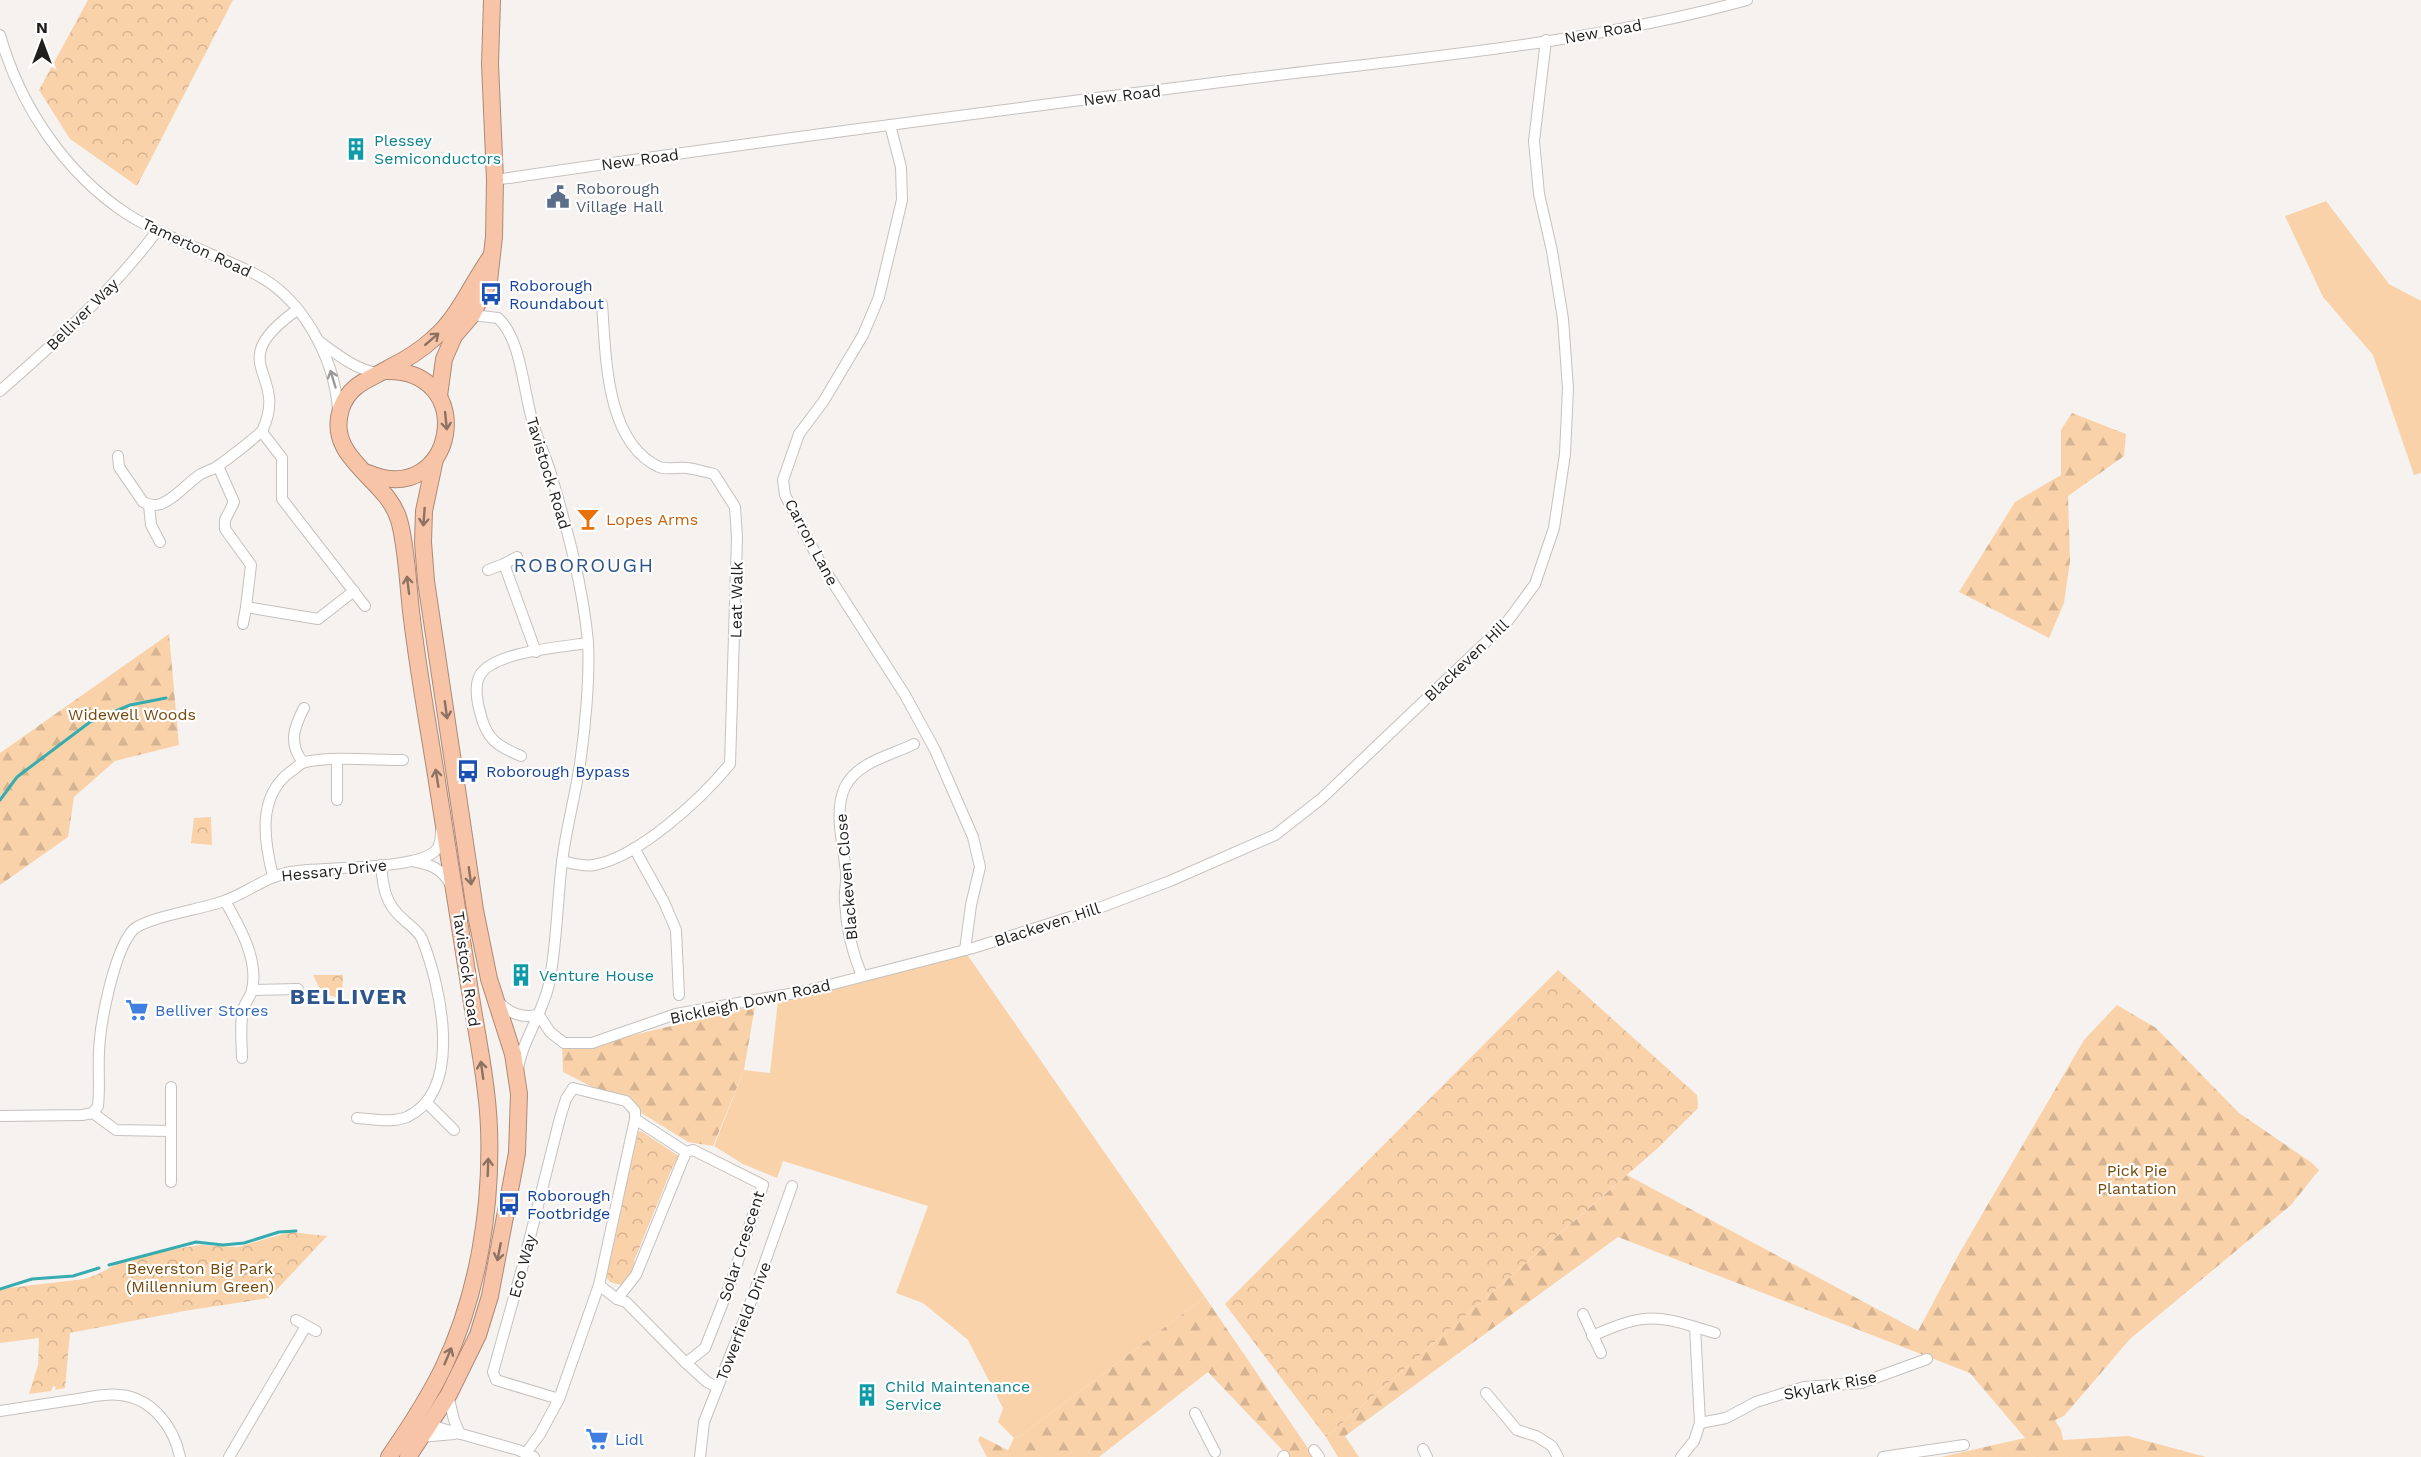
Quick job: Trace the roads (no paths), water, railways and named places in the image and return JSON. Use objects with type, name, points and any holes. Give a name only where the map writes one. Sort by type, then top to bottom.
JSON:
[{"type":"highway","name":"Tavistock Road","points":[[408,1457],[448,1395],[478,1335],[490,1296],[518,1153],[517,1081],[513,1054],[495,999],[475,910],[426,581],[423,542],[424,511],[435,459],[447,432],[447,419],[439,396],[444,359],[454,336],[472,315],[489,281],[494,237],[495,180],[490,64],[492,0]]},
{"type":"highway","name":"Tavistock Road","points":[[389,1457],[421,1408],[444,1366],[458,1333],[477,1265],[485,1218],[489,1128],[459,910],[416,646],[399,520],[386,494],[348,456],[342,443],[339,419],[346,397],[352,389],[363,380],[411,357],[448,324],[490,258]]},
{"type":"highway","points":[[381,372],[403,372],[415,376],[425,381],[439,396]]},
{"type":"highway","points":[[367,473],[390,480],[405,478],[426,468],[435,459]]},
{"type":"street","name":"New Road","points":[[495,180],[890,125],[1546,40],[1685,17],[1747,0]]},
{"type":"street","name":"Tamerton Road","points":[[0,35],[18,87],[42,128],[63,157],[88,184],[126,213],[157,231],[257,275],[284,295],[320,341],[336,388],[339,419]]},
{"type":"street","name":"Blackeven Hill","points":[[969,949],[1099,908],[1170,881],[1275,835],[1321,799],[1507,622],[1535,584],[1554,528],[1565,454],[1568,388],[1563,319],[1552,251],[1539,194],[1534,141],[1546,40]]},
{"type":"street","name":"Carron Lane","points":[[890,125],[901,167],[902,200],[879,297],[853,351],[823,402],[799,434],[783,480],[785,495],[821,564],[905,695],[935,750],[973,837],[980,867],[970,905],[969,949]]},
{"type":"street","name":"Belliver Way","points":[[0,391],[46,351],[130,267],[157,231]]},
{"type":"street","name":"Leat Walk","points":[[562,861],[592,866],[614,859],[633,849],[686,809],[713,785],[730,764],[737,538],[735,507],[714,474],[686,468],[661,468],[636,452],[623,431],[611,393],[602,304]]},
{"type":"street","points":[[118,456],[119,467],[143,502],[157,505],[168,500],[202,474],[218,466],[262,432],[270,411],[271,400],[259,365],[260,352],[264,341],[272,331],[297,310]]},
{"type":"street","name":"Tavistock Road","points":[[472,315],[498,318],[511,333],[533,424],[550,472],[568,537],[580,590],[588,643],[585,723],[580,765],[562,861],[549,985],[520,1060],[517,1081]]},
{"type":"street","name":"Tamerton Road","points":[[320,341],[357,367],[381,372]]},
{"type":"street","points":[[262,432],[282,458],[282,499],[365,606]]},
{"type":"street","points":[[218,466],[234,502],[225,520],[225,529],[251,565],[243,624]]},
{"type":"street","points":[[149,505],[151,525],[160,542]]},
{"type":"street","points":[[488,570],[517,556]]},
{"type":"street","points":[[504,564],[536,652]]},
{"type":"street","points":[[246,607],[318,619],[354,591]]},
{"type":"street","points":[[521,756],[499,747],[488,734],[482,722],[476,695],[478,678],[487,666],[507,657],[588,643]]},
{"type":"street","points":[[303,762],[297,755],[293,742],[294,731],[304,708]]},
{"type":"street","name":"Blackeven Close","points":[[862,976],[853,954],[845,899],[847,876],[840,807],[845,787],[856,773],[875,761],[914,744]]},
{"type":"street","points":[[337,800],[338,760]]},
{"type":"street","points":[[273,876],[264,835],[266,812],[273,792],[284,776],[303,762],[403,760]]},
{"type":"street","name":"Hessary Drive","points":[[93,1113],[98,1106],[99,1051],[104,1015],[121,952],[134,930],[151,922],[225,901],[273,876],[293,871],[411,861],[429,855],[437,849],[441,834],[441,804]]},
{"type":"street","points":[[633,849],[664,902],[676,930],[679,995]]},
{"type":"street","name":"Hessary Drive","points":[[411,861],[430,865],[444,874],[459,910]]},
{"type":"street","points":[[357,1118],[392,1120],[407,1116],[426,1102],[440,1072],[445,1047],[439,1001],[420,935],[388,903],[383,888],[381,865]]},
{"type":"street","points":[[225,901],[247,946],[253,972],[252,990],[244,1007],[241,1022],[242,1058]]},
{"type":"street","name":"Bickleigh Down Road","points":[[539,1015],[550,1032],[564,1044],[592,1044],[676,1014],[767,999],[969,949]]},
{"type":"street","points":[[252,990],[298,989]]},
{"type":"street","name":"Tavistock Road","points":[[495,999],[509,1012],[519,1016],[539,1015]]},
{"type":"street","points":[[171,1087],[171,1182]]},
{"type":"street","name":"Eco Way","points":[[559,1399],[496,1380],[493,1372],[560,1118],[573,1088],[626,1101],[635,1115]]},
{"type":"street","points":[[426,1102],[454,1130]]},
{"type":"street","points":[[0,1116],[93,1113],[116,1130],[171,1131]]},
{"type":"street","points":[[426,1430],[460,1434],[530,1455],[559,1399],[599,1285],[635,1115],[686,1152],[636,1275],[617,1299]]},
{"type":"street","name":"Solar Crescent","points":[[686,1152],[693,1150],[763,1185],[731,1282],[705,1348],[686,1363]]},
{"type":"street","name":"Towerfield Drive","points":[[700,1457],[704,1422],[749,1308],[792,1186]]},
{"type":"street","points":[[599,1285],[617,1299],[626,1302],[686,1363],[707,1382],[717,1387]]},
{"type":"street","points":[[1583,1314],[1601,1353]]},
{"type":"street","points":[[1592,1336],[1629,1320],[1652,1318],[1676,1321],[1715,1334]]},
{"type":"street","points":[[228,1457],[306,1325]]},
{"type":"street","points":[[1681,1457],[1694,1442],[1700,1423],[1695,1327]]},
{"type":"street","name":"Skylark Rise","points":[[1700,1423],[1726,1418],[1756,1402],[1804,1387],[1861,1383],[1927,1359]]},
{"type":"street","points":[[1486,1393],[1517,1430],[1536,1436],[1552,1446],[1558,1457]]},
{"type":"street","points":[[0,1411],[109,1395],[130,1397],[154,1410],[163,1419],[175,1438],[180,1457]]},
{"type":"street","points":[[448,1395],[460,1434]]},
{"type":"street","points":[[421,1408],[426,1430]]},
{"type":"street","points":[[1195,1413],[1213,1455],[1227,1457]]},
{"type":"street","points":[[426,1430],[460,1434]]},
{"type":"street","points":[[1882,1457],[1927,1453],[1964,1444]]},
{"type":"waterway","points":[[0,800],[17,777],[90,722],[130,705],[166,698]]},
{"type":"waterway","points":[[109,1265],[196,1242],[223,1245],[244,1243],[279,1232],[296,1231]]},
{"type":"waterway","points":[[0,1289],[32,1279],[73,1276],[99,1268]]},
{"type":"place","name":"Plessey Semiconductors","points":[[356,149]]},
{"type":"place","name":"Roborough Village Hall","points":[[558,197]]},
{"type":"place","name":"Roborough Roundabout","points":[[491,294]]},
{"type":"place","name":"Lopes Arms","points":[[588,519]]},
{"type":"place","name":"Roborough Bypass","points":[[468,771]]},
{"type":"place","name":"Venture House","points":[[521,975]]},
{"type":"place","name":"Belliver Stores","points":[[137,1010]]},
{"type":"place","name":"Roborough Footbridge","points":[[509,1204]]},
{"type":"place","name":"Child Maintenance Service","points":[[867,1395]]},
{"type":"place","name":"Lidl","points":[[597,1439]]},
{"type":"district","name":"ROBOROUGH","points":[[584,565]]},
{"type":"district","name":"BELLIVER","points":[[349,996]]},
{"type":"park label","name":"Widewell Woods","points":[[132,714]]},
{"type":"park label","name":"Pick Pie Plantation","points":[[2137,1179]]},
{"type":"park label","name":"Beverston Big Park (Millennium Green)","points":[[200,1277]]}]
